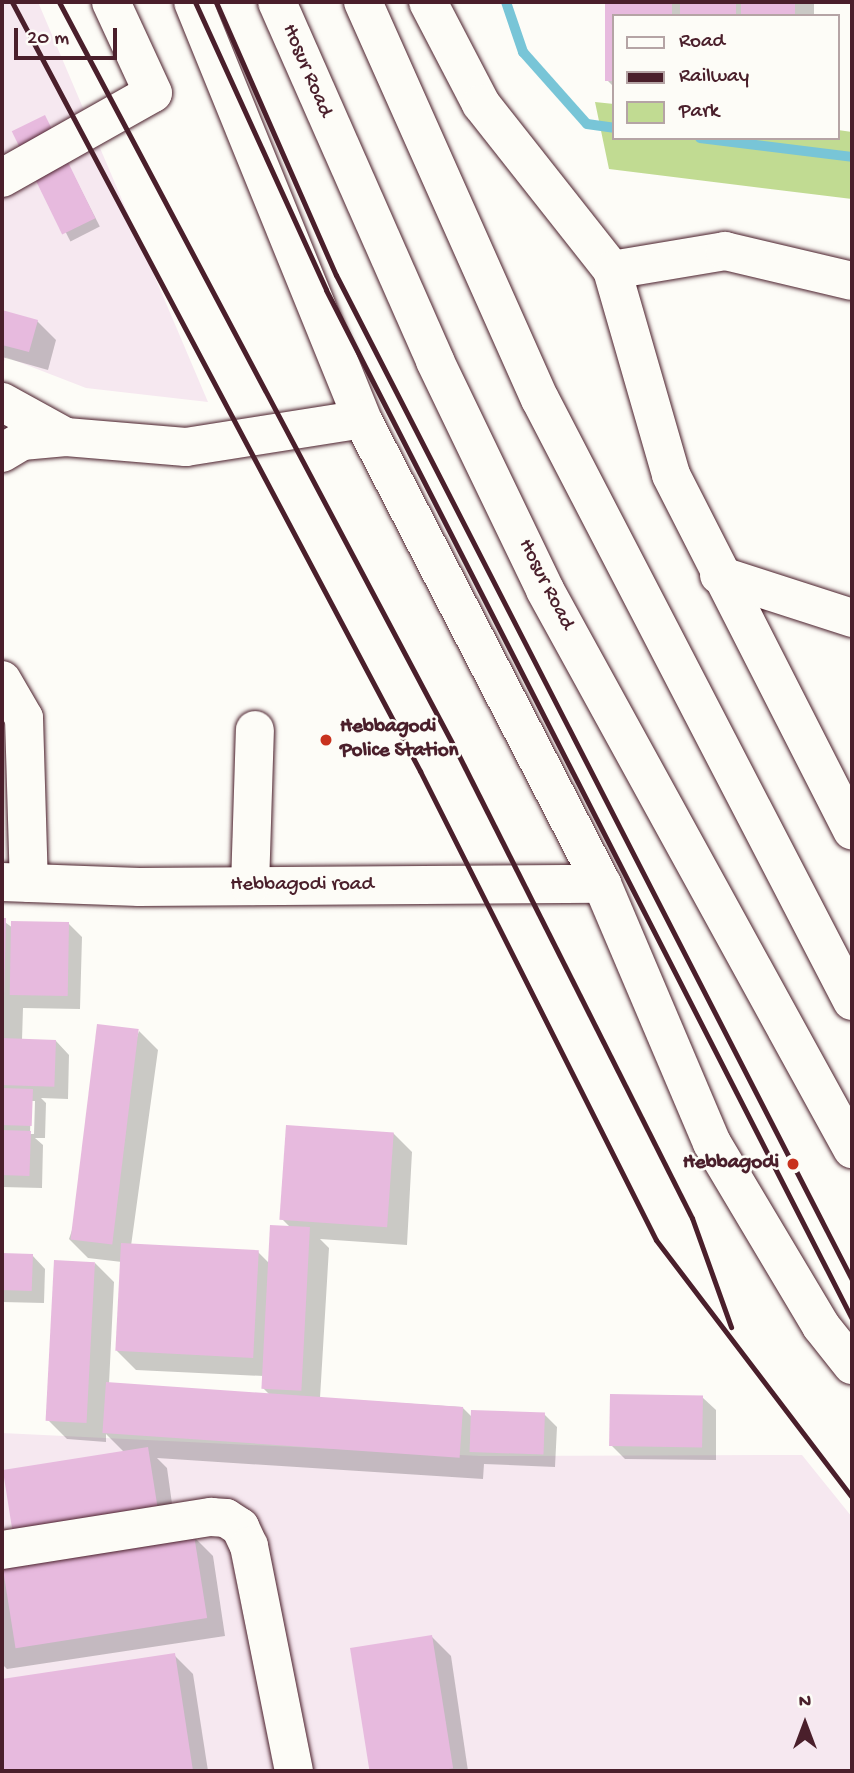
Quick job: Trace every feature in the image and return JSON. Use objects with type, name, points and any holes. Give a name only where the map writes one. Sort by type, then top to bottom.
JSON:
[{"type":"main road","points":[[2,178],[153,93],[111,2]]},
{"type":"main road","points":[[192,2],[362,419],[602,884],[712,1143],[821,1326],[852,1365]]},
{"type":"main road","name":"Hosur Road","points":[[276,2],[435,361],[545,590],[852,1149]]},
{"type":"main road","points":[[366,2],[540,399],[852,1001]]},
{"type":"main road","points":[[428,2],[481,104],[612,270],[671,475],[719,575],[852,831]]},
{"type":"main road","points":[[612,270],[724,251],[852,282]]},
{"type":"main road","points":[[2,402],[66,436]]},
{"type":"main road","points":[[2,453],[22,441],[66,436],[186,447],[362,419]]},
{"type":"main road","points":[[719,575],[852,618]]},
{"type":"main road","points":[[2,680],[24,718],[15,882]]},
{"type":"main road","points":[[250,886],[254,730]]},
{"type":"main road","name":"Hebbagodi road","points":[[15,882],[250,886],[602,884]]},
{"type":"main road","points":[[2,1550],[211,1517],[226,1518],[240,1527],[249,1546],[294,1771]]},
{"type":"shaded area","points":[[2,2],[38,2],[208,402],[86,388],[6,357],[2,366]]},
{"type":"shaded area","points":[[2,1433],[481,1456],[802,1455],[852,1517],[852,1771],[2,1771]]},
{"type":"green space","points":[[595,102],[612,104],[612,140],[840,140],[840,130],[852,132],[852,199],[609,169]]},
{"type":"building","points":[[605,2],[672,2],[672,14],[612,14],[612,81],[605,81]]},
{"type":"building","points":[[680,2],[736,2],[736,14],[680,14]]},
{"type":"building","points":[[741,2],[795,2],[795,14],[741,14]]},
{"type":"building","points":[[45,115],[95,218],[62,235],[12,131]]},
{"type":"building","points":[[2,310],[38,320],[29,352],[2,345]]},
{"type":"building","points":[[2,918],[6,918],[4,999],[2,999]]},
{"type":"building","points":[[11,921],[69,922],[68,996],[10,995]]},
{"type":"building","points":[[97,1024],[139,1029],[112,1245],[71,1239]]},
{"type":"building","points":[[2,1038],[56,1040],[54,1087],[2,1085]]},
{"type":"building","points":[[2,1088],[33,1089],[32,1126],[2,1125]]},
{"type":"building","points":[[286,1125],[394,1133],[387,1227],[279,1220]]},
{"type":"building","points":[[2,1130],[31,1131],[29,1176],[2,1175]]},
{"type":"building","points":[[270,1225],[310,1227],[301,1391],[261,1389]]},
{"type":"building","points":[[121,1243],[259,1250],[253,1358],[115,1351]]},
{"type":"building","points":[[2,1253],[33,1254],[32,1291],[2,1290]]},
{"type":"building","points":[[54,1260],[95,1262],[87,1423],[46,1421]]},
{"type":"building","points":[[106,1382],[463,1407],[460,1458],[102,1433]]},
{"type":"building","points":[[610,1394],[703,1396],[702,1448],[609,1446]]},
{"type":"building","points":[[471,1410],[545,1413],[543,1455],[470,1452]]},
{"type":"building","points":[[148,1447],[159,1519],[14,1542],[3,1470]]},
{"type":"building","points":[[194,1535],[207,1618],[16,1648],[2,1565]]},
{"type":"building","points":[[432,1635],[453,1768],[436,1771],[370,1771],[350,1648]]},
{"type":"building","points":[[175,1653],[193,1771],[2,1771],[2,1679]]},
{"type":"waterway","points":[[506,2],[523,52],[587,124],[612,128]]},
{"type":"waterway","points":[[716,140],[852,157]]},
{"type":"railway","points":[[12,2],[420,771],[656,1240],[852,1497]]},
{"type":"railway","points":[[59,2],[457,752],[692,1218],[731,1327]]},
{"type":"railway","points":[[195,2],[326,290],[852,1319]]},
{"type":"railway","points":[[216,2],[336,275],[852,1280]]},
{"type":"place","name":"Hebbagodi Police Station","points":[[326,740]]},
{"type":"place","name":"Hebbagodi","points":[[793,1164]]}]
